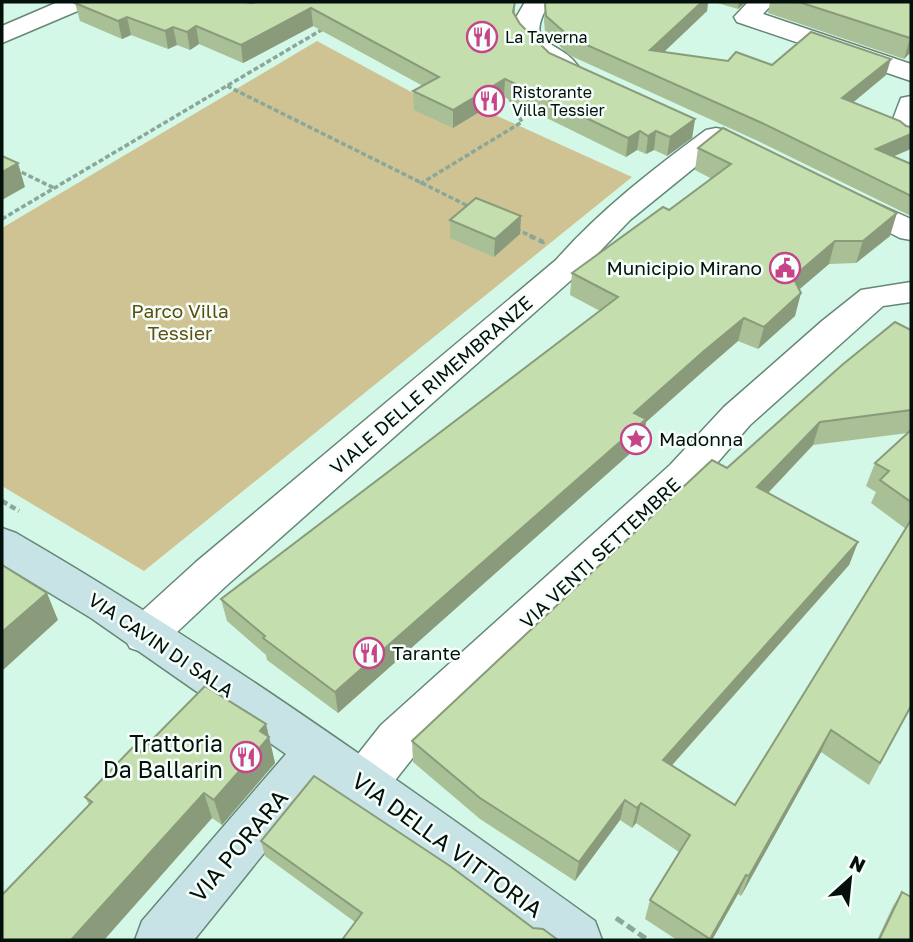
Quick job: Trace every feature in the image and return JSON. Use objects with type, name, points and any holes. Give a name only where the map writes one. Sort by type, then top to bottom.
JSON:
[{"type":"main road","name":"VIA CAVIN DI SALA","points":[[2,544],[106,606],[318,750]]},
{"type":"main road","name":"VIA DELLA VITTORIA","points":[[318,750],[576,940]]},
{"type":"main road","name":"VIA PORARA","points":[[161,940],[318,750]]},
{"type":"street","points":[[2,35],[78,2]]},
{"type":"street","points":[[538,2],[526,20],[527,32],[538,46],[559,63],[583,75]]},
{"type":"street","points":[[760,2],[746,17],[911,73]]},
{"type":"street","points":[[911,104],[904,127],[911,135]]},
{"type":"street","name":"VIALE DELLE RIMEMBRANZE","points":[[145,635],[211,574],[576,256],[644,189],[715,135]]},
{"type":"street","points":[[821,186],[911,231]]},
{"type":"street","points":[[911,279],[911,292]]},
{"type":"street","name":"VIA VENTI SETTEMBRE","points":[[365,783],[398,740],[684,475],[737,415],[873,298],[911,292]]},
{"type":"path","points":[[2,219],[333,24]]},
{"type":"path","points":[[299,32],[310,36]]},
{"type":"path","points":[[420,184],[522,122],[506,90],[559,63]]},
{"type":"path","points":[[227,86],[482,213]]},
{"type":"path","points":[[12,168],[54,188]]},
{"type":"path","points":[[506,224],[543,242],[557,231],[576,256]]},
{"type":"green space","name":"Parco Villa Tessier","points":[[317,41],[452,114],[473,105],[632,177],[144,571],[2,486],[2,228]]},
{"type":"building","points":[[515,2],[513,12],[520,24],[549,53],[695,119],[670,137],[656,131],[648,136],[640,131],[628,138],[505,79],[453,110],[413,91],[439,77],[311,8],[241,45],[196,26],[187,32],[173,27],[165,31],[127,17],[118,21],[75,3]]},
{"type":"building","points":[[546,2],[702,2],[650,50],[728,61],[736,52],[772,65],[811,32],[891,59],[842,98],[911,127],[911,134],[876,149],[911,164],[911,196],[762,123],[571,38],[546,16]]},
{"type":"building","points":[[799,2],[911,2],[911,37],[910,38]]},
{"type":"building","points":[[723,128],[897,213],[863,241],[835,241],[793,277],[801,293],[764,327],[744,318],[704,351],[634,413],[646,419],[335,692],[263,638],[265,636],[221,599],[618,297],[572,273],[663,207],[669,210],[731,164],[698,148]]},
{"type":"building","points":[[2,156],[18,163],[2,172]]},
{"type":"building","points":[[476,198],[521,216],[495,239],[450,220]]},
{"type":"building","points":[[895,322],[911,330],[911,410],[820,422],[757,487],[858,542],[663,760],[735,805],[911,520],[911,706],[880,763],[831,730],[749,876],[746,875],[710,939],[650,900],[690,835],[641,803],[637,808],[625,800],[579,862],[480,798],[412,741],[712,460],[727,468],[842,365]]},
{"type":"building","points":[[911,430],[911,502],[880,480],[889,471],[875,463]]},
{"type":"building","points":[[2,565],[47,593],[2,632]]},
{"type":"building","points":[[205,686],[266,724],[260,731],[269,737],[214,800],[204,793],[71,940],[2,940],[2,895],[92,802],[85,797],[133,747],[140,752]]},
{"type":"building","points":[[314,776],[450,866],[533,928],[543,929],[558,940],[342,940],[362,913],[261,841]]},
{"type":"building","points":[[902,892],[911,897],[911,940],[879,940]]},
{"type":"place","name":"La Taverna","points":[[482,37]]},
{"type":"place","name":"Ristorante Villa Tessier","points":[[489,101]]},
{"type":"place","name":"Municipio Mirano","points":[[785,268]]},
{"type":"place","name":"Madonna","points":[[636,439]]},
{"type":"place","name":"Tarante","points":[[369,653]]},
{"type":"place","name":"Trattoria Da Ballarin","points":[[246,757]]}]
